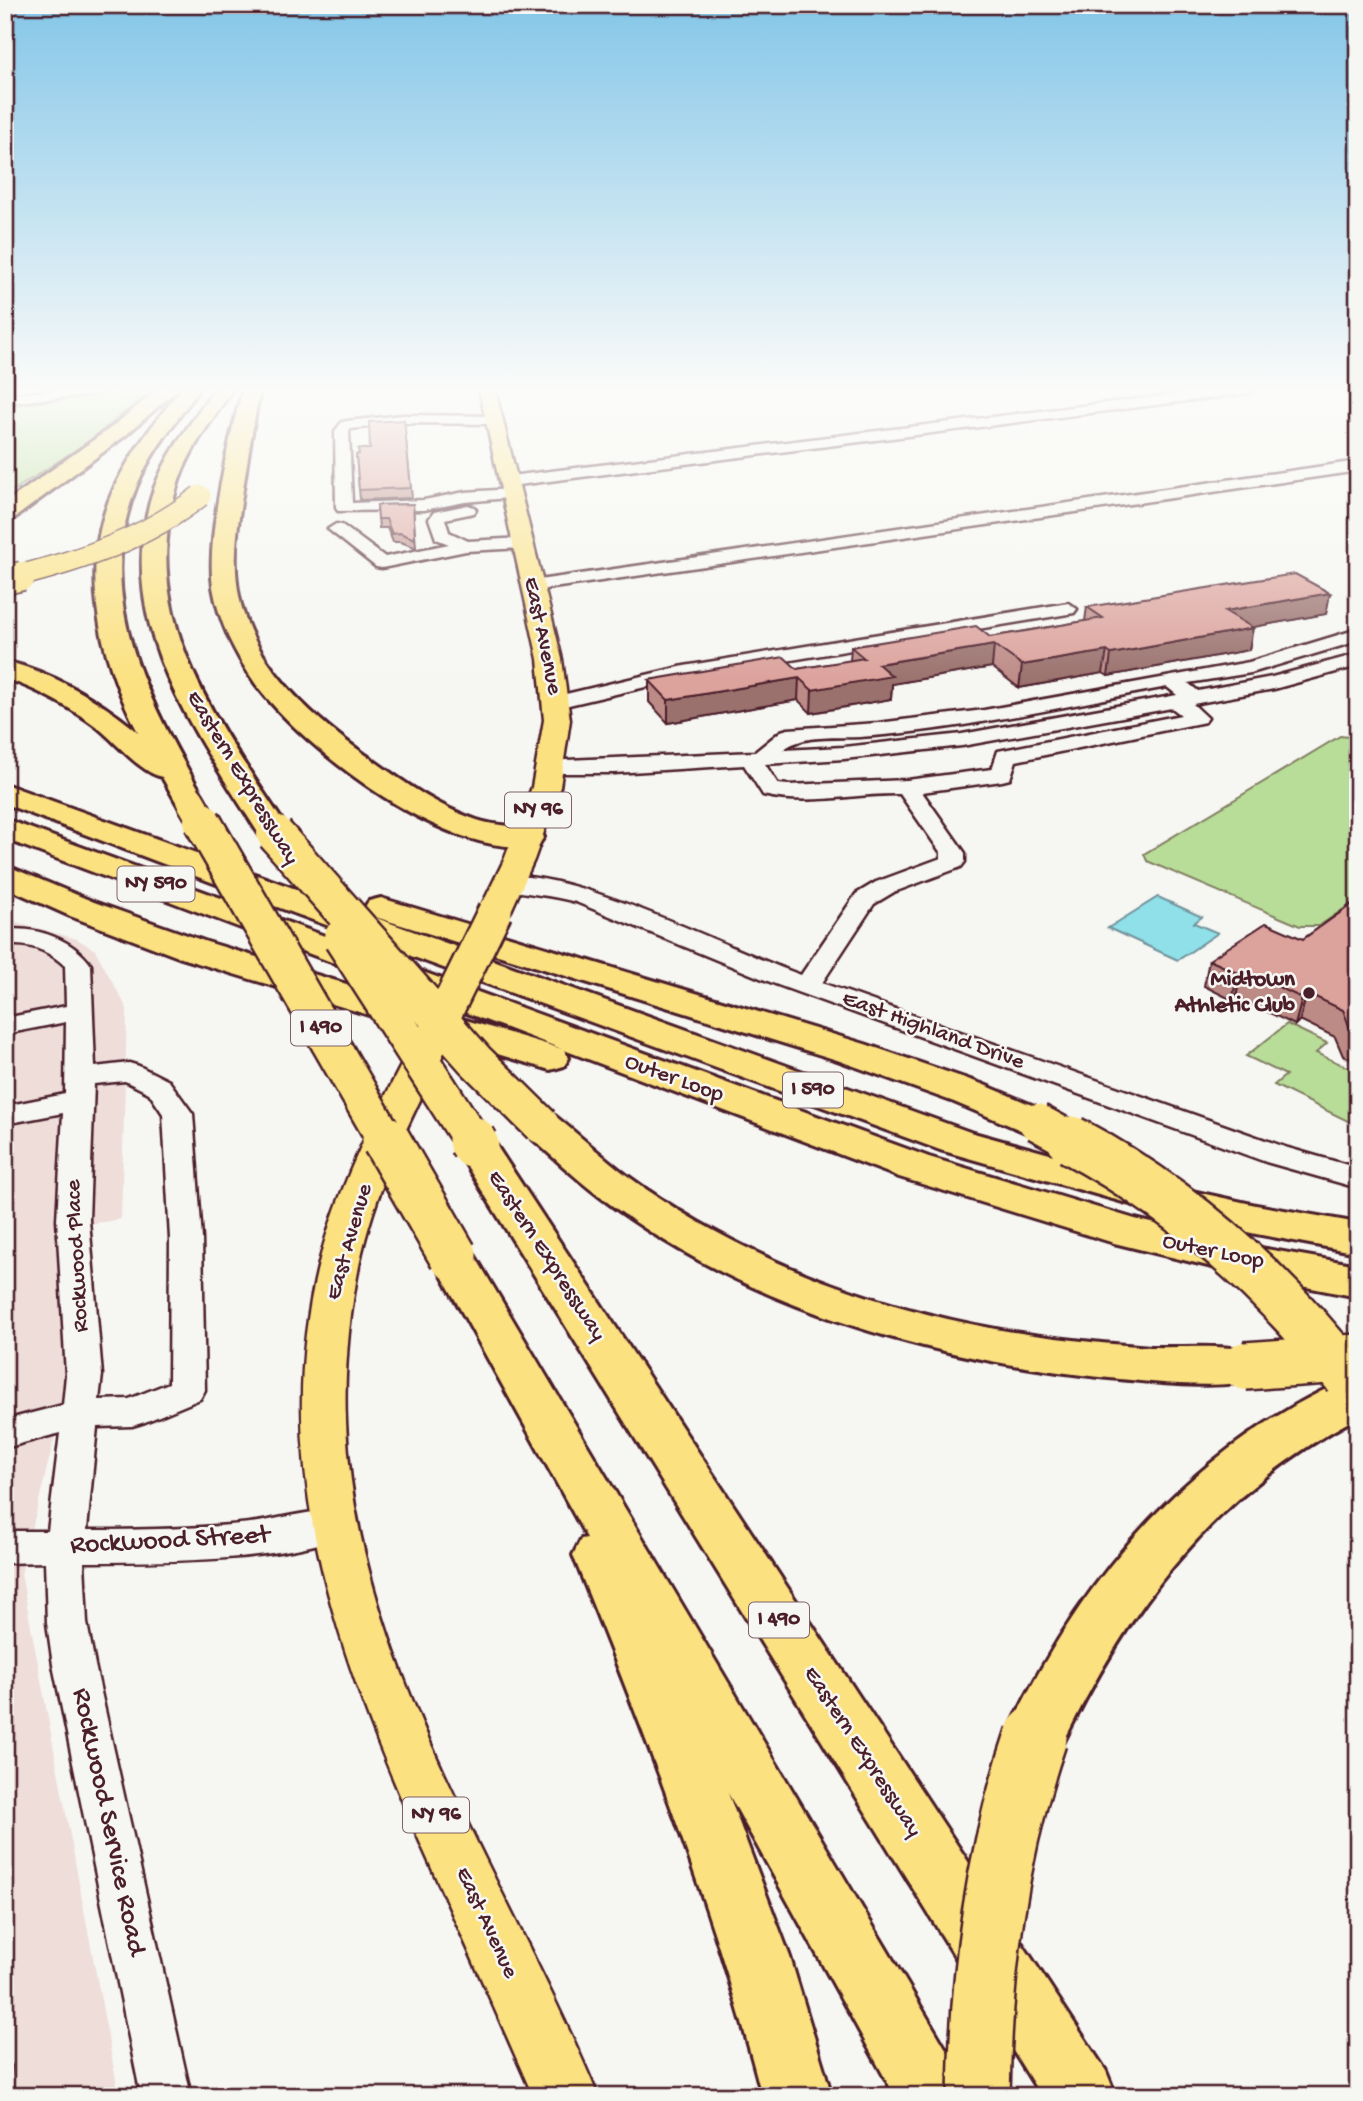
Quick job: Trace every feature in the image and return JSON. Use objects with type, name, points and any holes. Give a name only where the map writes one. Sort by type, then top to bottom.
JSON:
[{"type":"highway","points":[[5,506],[38,487]]},
{"type":"highway","points":[[5,514],[42,487]]},
{"type":"highway","name":"I 490","points":[[126,487],[111,528],[106,570],[112,629],[128,682],[148,725],[934,2096]]},
{"type":"highway","name":"Eastern Expressway","points":[[166,487],[154,531],[153,586],[164,634],[187,688],[275,834],[1082,2096]]},
{"type":"highway","points":[[5,580],[64,564],[126,540],[168,519],[200,496],[207,487]]},
{"type":"highway","points":[[235,487],[224,568],[230,608],[250,652],[274,687],[340,750],[384,782],[457,824],[478,831],[528,837]]},
{"type":"highway","points":[[5,669],[64,692],[100,714],[147,755],[190,800]]},
{"type":"highway","points":[[5,790],[862,1055],[968,1093],[1037,1122],[1134,1176],[1226,1244],[1295,1311],[1355,1380]]},
{"type":"highway","name":"Outer Loop","points":[[5,790],[281,897],[955,1141],[1062,1174],[1161,1199],[1358,1238]]},
{"type":"highway","name":"Outer Loop","points":[[5,828],[914,1167],[1129,1233],[1249,1261],[1358,1281]]},
{"type":"highway","points":[[275,834],[475,1060],[541,1125],[625,1194],[684,1233],[784,1283],[854,1309],[941,1334],[1072,1358],[1159,1365],[1245,1366],[1355,1380]]},
{"type":"highway","points":[[5,875],[91,912],[194,950],[914,1167]]},
{"type":"highway","points":[[979,2096],[984,1962],[994,1887],[1015,1796],[1036,1737],[1087,1637],[1150,1551],[1186,1513],[1221,1480],[1355,1380]]},
{"type":"highway","points":[[541,1411],[722,1850],[763,1971],[797,2096]]},
{"type":"main road","name":"East Avenue","points":[[511,487],[550,659],[556,702],[551,766],[528,837],[502,897],[375,1159],[351,1224],[337,1275],[325,1353],[325,1460],[333,1525],[352,1599],[394,1720],[566,2096]]},
{"type":"street","points":[[343,487],[344,508],[424,505],[547,487]]},
{"type":"street","points":[[532,586],[1213,487]]},
{"type":"street","points":[[466,546],[442,535],[437,519],[440,515],[512,492]]},
{"type":"street","points":[[336,529],[382,563],[466,546],[523,543]]},
{"type":"street","points":[[556,702],[684,672],[1068,609]]},
{"type":"street","points":[[996,736],[1181,693],[1251,667],[1358,635]]},
{"type":"street","points":[[1312,684],[1358,660]]},
{"type":"street","points":[[1181,693],[1358,681]]},
{"type":"street","points":[[551,766],[614,766],[883,750],[996,736],[1198,718],[1181,693]]},
{"type":"street","points":[[755,758],[771,790],[788,792],[877,785],[907,786],[1002,774],[996,736]]},
{"type":"street","points":[[807,986],[864,900],[885,887],[953,862],[953,853],[907,786]]},
{"type":"street","name":"East Highland Drive","points":[[502,897],[552,888],[585,897],[807,986],[1277,1155],[1358,1178]]},
{"type":"street","name":"Rockwood Place","points":[[5,938],[27,936],[73,956],[78,965],[81,1011],[73,1220],[84,1375],[65,1546]]},
{"type":"street","points":[[5,1026],[81,1011]]},
{"type":"street","points":[[5,1115],[129,1072],[159,1087],[178,1114],[186,1239],[187,1390],[132,1412],[81,1414],[5,1434]]},
{"type":"street","name":"Rockwood Street","points":[[5,1547],[232,1542],[272,1538],[333,1525]]},
{"type":"street","name":"Rockwood Service Road","points":[[65,1546],[65,1603],[74,1665],[166,2096]]},
{"type":"shaded area","points":[[5,919],[77,939],[95,950],[127,1009],[121,1219],[60,1229],[68,1382],[21,1574],[119,2096],[5,2096]]},
{"type":"green space","points":[[5,487],[19,487],[5,496]]},
{"type":"green space","points":[[1340,736],[1358,738],[1358,899],[1319,926],[1300,926],[1147,861],[1144,854]]},
{"type":"green space","points":[[1287,1024],[1327,1043],[1316,1053],[1358,1072],[1358,1126],[1274,1085],[1286,1075],[1246,1056]]},
{"type":"water","points":[[1158,897],[1202,917],[1194,923],[1218,933],[1178,960],[1108,928]]},
{"type":"building","points":[[359,487],[411,488],[359,490]]},
{"type":"building","points":[[413,504],[415,539],[400,533],[392,534],[386,519],[378,519],[377,505]]},
{"type":"building","points":[[1295,574],[1330,593],[1225,611],[1253,628],[1111,654],[1107,651],[1022,665],[994,645],[878,664],[892,676],[812,690],[799,678],[668,700],[649,680],[784,657],[797,669],[864,658],[851,647],[976,626],[990,637],[1103,618],[1087,607]]},
{"type":"building","points":[[1358,900],[1358,1032],[1350,1028],[1343,1010],[1307,993],[1302,998],[1242,970],[1238,973],[1209,960],[1266,923],[1303,939]]},
{"type":"place","name":"Midtown Athletic Club","points":[[1309,993]]}]
